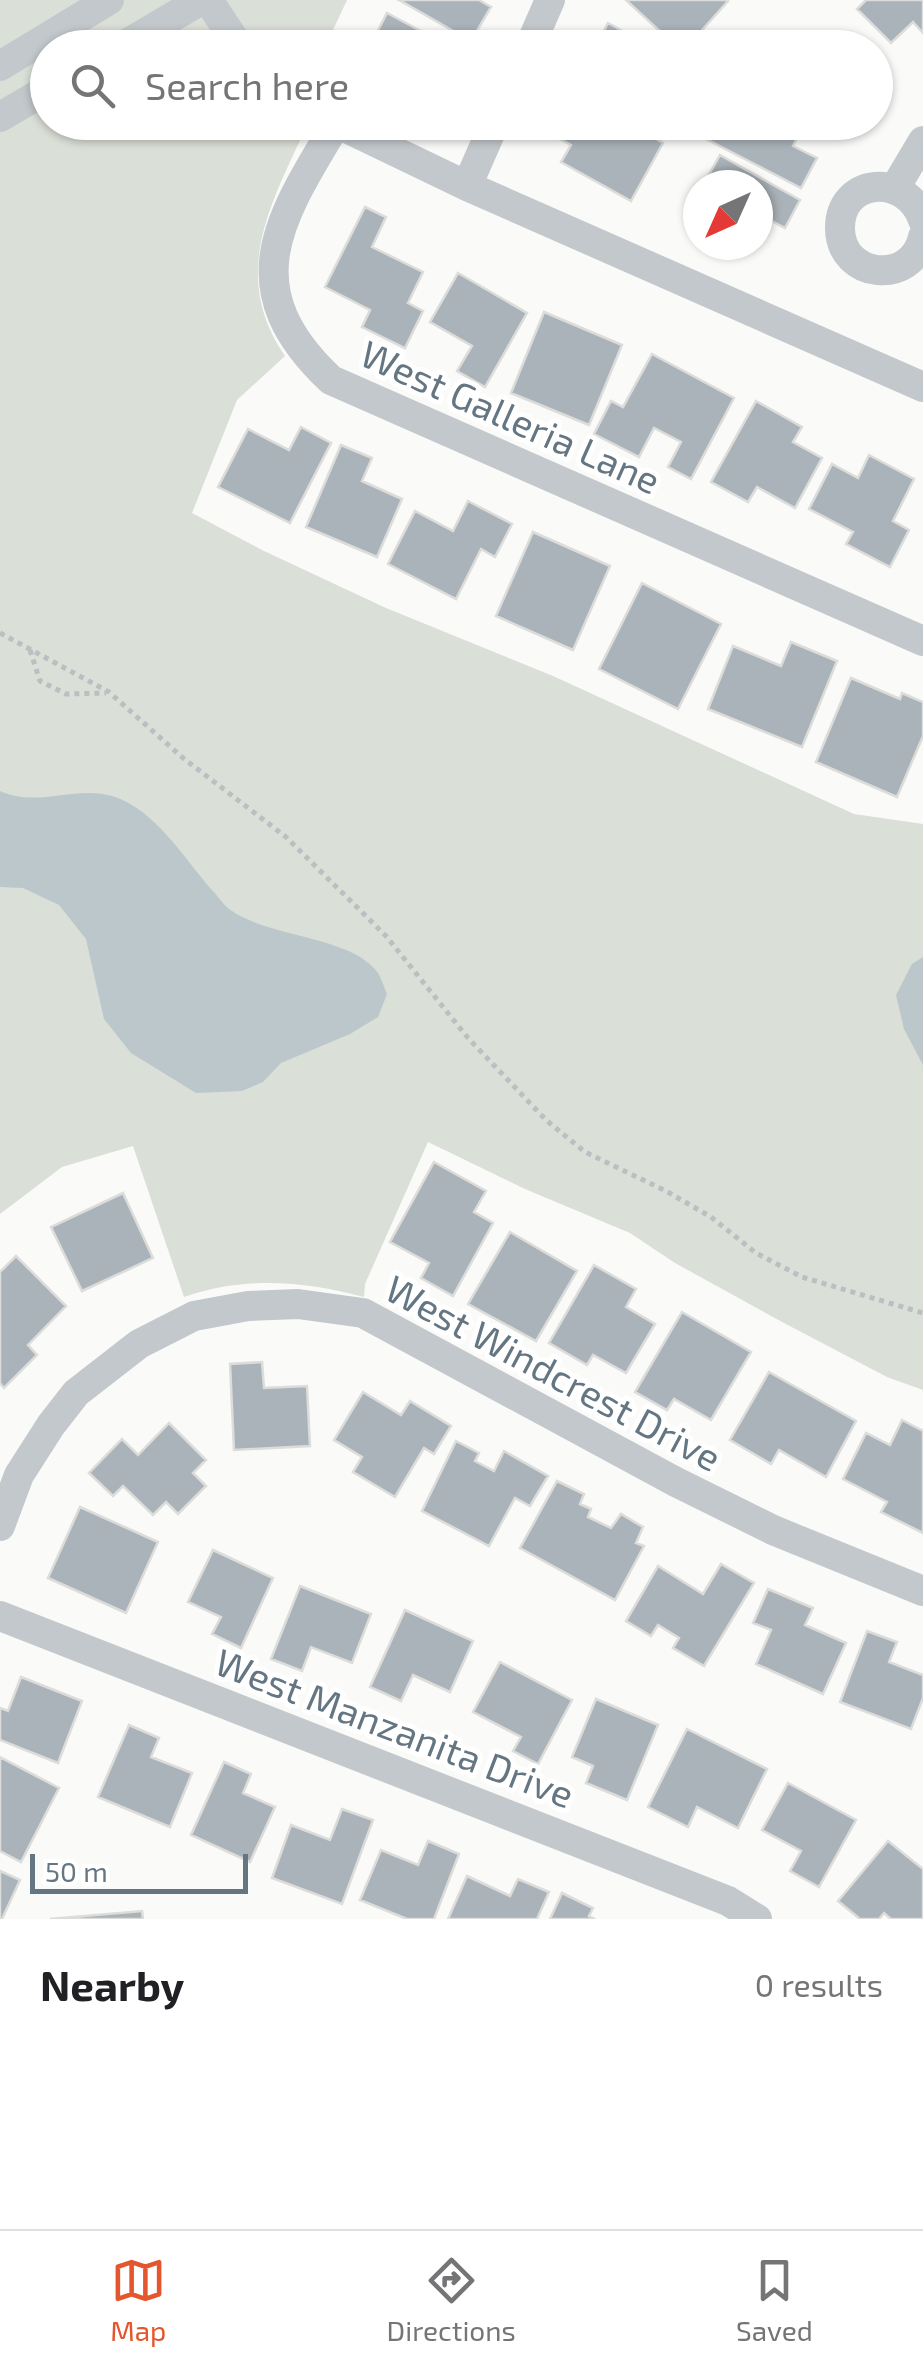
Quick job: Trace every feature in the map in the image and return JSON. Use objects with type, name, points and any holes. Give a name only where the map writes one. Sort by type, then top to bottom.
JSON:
[{"type":"street","points":[[59,30],[109,0]]},
{"type":"street","points":[[152,30],[204,0],[226,30]]},
{"type":"street","points":[[537,30],[550,0]]},
{"type":"street","points":[[0,66],[30,48]]},
{"type":"street","points":[[0,117],[30,100]]},
{"type":"street","name":"West Galleria Lane","points":[[325,140],[280,224],[273,288],[296,342],[331,380],[923,641]]},
{"type":"street","points":[[371,140],[923,387]]},
{"type":"street","points":[[467,186],[488,140]]},
{"type":"street","points":[[895,188],[923,141]]},
{"type":"street","points":[[923,220],[917,205],[895,188],[867,188],[855,196],[840,219],[843,247],[863,267],[890,271],[903,266],[914,257],[923,237]]},
{"type":"street","name":"West Windcrest Drive","points":[[0,1526],[19,1475],[51,1425],[76,1393],[139,1344],[194,1316],[248,1306],[298,1304],[363,1313],[692,1490],[774,1530],[923,1591]]},
{"type":"street","name":"West Manzanita Drive","points":[[0,1616],[728,1901],[757,1919]]},
{"type":"path","points":[[0,636],[109,692],[183,758],[286,837],[386,936],[468,1038],[546,1120],[584,1152],[666,1191],[711,1218],[756,1253],[802,1277],[923,1313]]},
{"type":"path","points":[[30,650],[40,681],[66,694],[109,692]]},
{"type":"shaded area","points":[[0,0],[347,0],[333,30],[30,30],[30,140],[300,140],[268,218],[258,272],[260,299],[269,327],[285,356],[237,400],[192,513],[386,608],[553,676],[854,814],[923,824],[923,1390],[887,1377],[784,1323],[675,1263],[630,1233],[525,1189],[428,1142],[365,1284],[364,1297],[274,1283],[229,1286],[184,1297],[133,1146],[62,1167],[0,1214]]},
{"type":"shaded area","points":[[0,791],[28,797],[98,793],[127,802],[167,835],[232,911],[268,927],[331,944],[366,961],[378,973],[387,994],[378,1017],[350,1034],[281,1063],[263,1082],[242,1091],[196,1093],[131,1053],[104,1019],[86,939],[59,905],[23,888],[0,887]]},
{"type":"shaded area","points":[[923,957],[923,1065],[904,1029],[896,995],[912,964]]},
{"type":"building","points":[[399,0],[479,0],[491,7],[477,30],[452,30]]},
{"type":"building","points":[[626,0],[728,1],[702,30],[658,30]]},
{"type":"building","points":[[866,0],[923,0],[923,33],[913,22],[893,41],[893,30],[878,30],[857,9]]},
{"type":"building","points":[[387,13],[419,30],[378,30]]},
{"type":"building","points":[[562,140],[663,143],[631,201],[561,162],[571,145]]},
{"type":"building","points":[[708,140],[796,140],[793,146],[817,158],[801,188],[773,170]]},
{"type":"building","points":[[720,155],[747,170],[712,170]]},
{"type":"building","points":[[773,185],[800,200],[785,228],[773,222]]},
{"type":"building","points":[[365,207],[386,217],[372,247],[423,272],[408,303],[423,311],[405,348],[362,327],[370,310],[325,287]]},
{"type":"building","points":[[458,273],[527,313],[485,387],[457,371],[472,346],[430,322]]},
{"type":"building","points":[[544,312],[622,345],[589,425],[511,393]]},
{"type":"building","points":[[652,354],[734,398],[691,479],[668,467],[681,442],[654,428],[639,457],[594,434],[611,401],[623,407]]},
{"type":"building","points":[[756,401],[802,427],[793,442],[822,458],[795,508],[757,487],[748,502],[711,482]]},
{"type":"building","points":[[301,427],[331,443],[290,523],[218,487],[248,429],[289,450]]},
{"type":"building","points":[[341,445],[372,458],[362,481],[402,499],[377,557],[306,527]]},
{"type":"building","points":[[869,455],[914,479],[893,521],[909,530],[890,567],[846,544],[853,532],[809,509],[832,464],[858,478]]},
{"type":"building","points":[[468,501],[512,524],[495,557],[481,549],[456,599],[388,564],[415,511],[453,531]]},
{"type":"building","points":[[533,532],[610,566],[573,650],[496,616]]},
{"type":"building","points":[[642,583],[721,624],[678,709],[599,669]]},
{"type":"building","points":[[791,642],[837,661],[802,747],[708,709],[733,646],[781,666]]},
{"type":"building","points":[[851,678],[900,699],[902,693],[923,702],[923,736],[897,797],[816,762]]},
{"type":"building","points":[[434,1162],[486,1191],[474,1212],[493,1223],[453,1296],[421,1278],[429,1263],[390,1242]]},
{"type":"building","points":[[123,1193],[153,1258],[82,1291],[51,1227]]},
{"type":"building","points":[[510,1232],[577,1271],[536,1341],[468,1304]]},
{"type":"building","points":[[16,1256],[66,1306],[28,1345],[37,1355],[4,1388],[0,1383],[0,1272]]},
{"type":"building","points":[[594,1265],[636,1289],[626,1307],[655,1324],[626,1373],[593,1355],[587,1365],[549,1343]]},
{"type":"building","points":[[682,1312],[751,1352],[711,1420],[674,1399],[667,1410],[635,1392]]},
{"type":"building","points":[[262,1362],[264,1388],[307,1386],[310,1446],[234,1450],[230,1364]]},
{"type":"building","points":[[769,1372],[856,1421],[826,1477],[779,1450],[771,1464],[730,1440]]},
{"type":"building","points":[[363,1392],[401,1415],[410,1401],[451,1426],[434,1454],[424,1448],[395,1497],[353,1472],[362,1457],[334,1440]]},
{"type":"building","points":[[902,1420],[923,1431],[923,1533],[881,1512],[887,1502],[843,1479],[866,1433],[890,1445]]},
{"type":"building","points":[[169,1423],[206,1460],[193,1473],[206,1486],[178,1514],[166,1502],[153,1515],[123,1486],[113,1496],[89,1473],[122,1439],[138,1455]]},
{"type":"building","points":[[456,1441],[479,1453],[475,1461],[494,1471],[504,1451],[548,1476],[530,1506],[515,1498],[489,1546],[422,1511]]},
{"type":"building","points":[[557,1481],[584,1494],[580,1504],[591,1509],[588,1517],[611,1528],[621,1514],[643,1527],[636,1543],[644,1546],[615,1600],[520,1548]]},
{"type":"building","points":[[80,1507],[158,1542],[126,1613],[48,1578]]},
{"type":"building","points":[[213,1550],[273,1578],[241,1648],[212,1634],[221,1617],[188,1602]]},
{"type":"building","points":[[721,1564],[754,1583],[704,1666],[673,1648],[679,1638],[658,1625],[651,1636],[626,1621],[658,1566],[703,1594]]},
{"type":"building","points":[[300,1586],[371,1614],[352,1663],[311,1647],[302,1671],[271,1659]]},
{"type":"building","points":[[768,1589],[813,1608],[805,1625],[846,1643],[823,1694],[756,1664],[771,1630],[753,1623]]},
{"type":"building","points":[[405,1610],[473,1641],[450,1692],[413,1675],[401,1701],[370,1687]]},
{"type":"building","points":[[867,1631],[897,1642],[889,1662],[923,1675],[923,1698],[911,1729],[840,1702]]},
{"type":"building","points":[[500,1662],[572,1700],[538,1764],[513,1751],[521,1737],[473,1712]]},
{"type":"building","points":[[21,1677],[82,1701],[58,1763],[0,1740],[0,1708],[8,1711]]},
{"type":"building","points":[[596,1699],[658,1725],[627,1800],[586,1783],[593,1766],[572,1757]]},
{"type":"building","points":[[129,1725],[159,1738],[151,1757],[192,1773],[170,1827],[98,1797]]},
{"type":"building","points":[[687,1729],[767,1769],[738,1828],[697,1807],[688,1827],[648,1807]]},
{"type":"building","points":[[0,1757],[59,1788],[21,1862],[0,1851]]},
{"type":"building","points":[[224,1762],[251,1774],[243,1793],[275,1807],[250,1862],[191,1835]]},
{"type":"building","points":[[788,1783],[856,1820],[819,1887],[790,1871],[801,1851],[762,1830]]},
{"type":"building","points":[[342,1809],[373,1820],[342,1904],[272,1878],[291,1825],[330,1840]]},
{"type":"building","points":[[428,1841],[459,1854],[434,1919],[407,1919],[360,1900],[381,1850],[418,1865]]},
{"type":"building","points":[[888,1841],[923,1869],[923,1919],[891,1919],[884,1913],[879,1919],[860,1919],[838,1901]]},
{"type":"building","points":[[0,1871],[20,1880],[2,1919],[0,1919]]},
{"type":"building","points":[[467,1876],[510,1896],[518,1879],[549,1892],[537,1919],[448,1919]]},
{"type":"building","points":[[562,1893],[593,1908],[589,1916],[595,1919],[550,1919]]},
{"type":"building","points":[[142,1911],[143,1919],[50,1919]]}]
